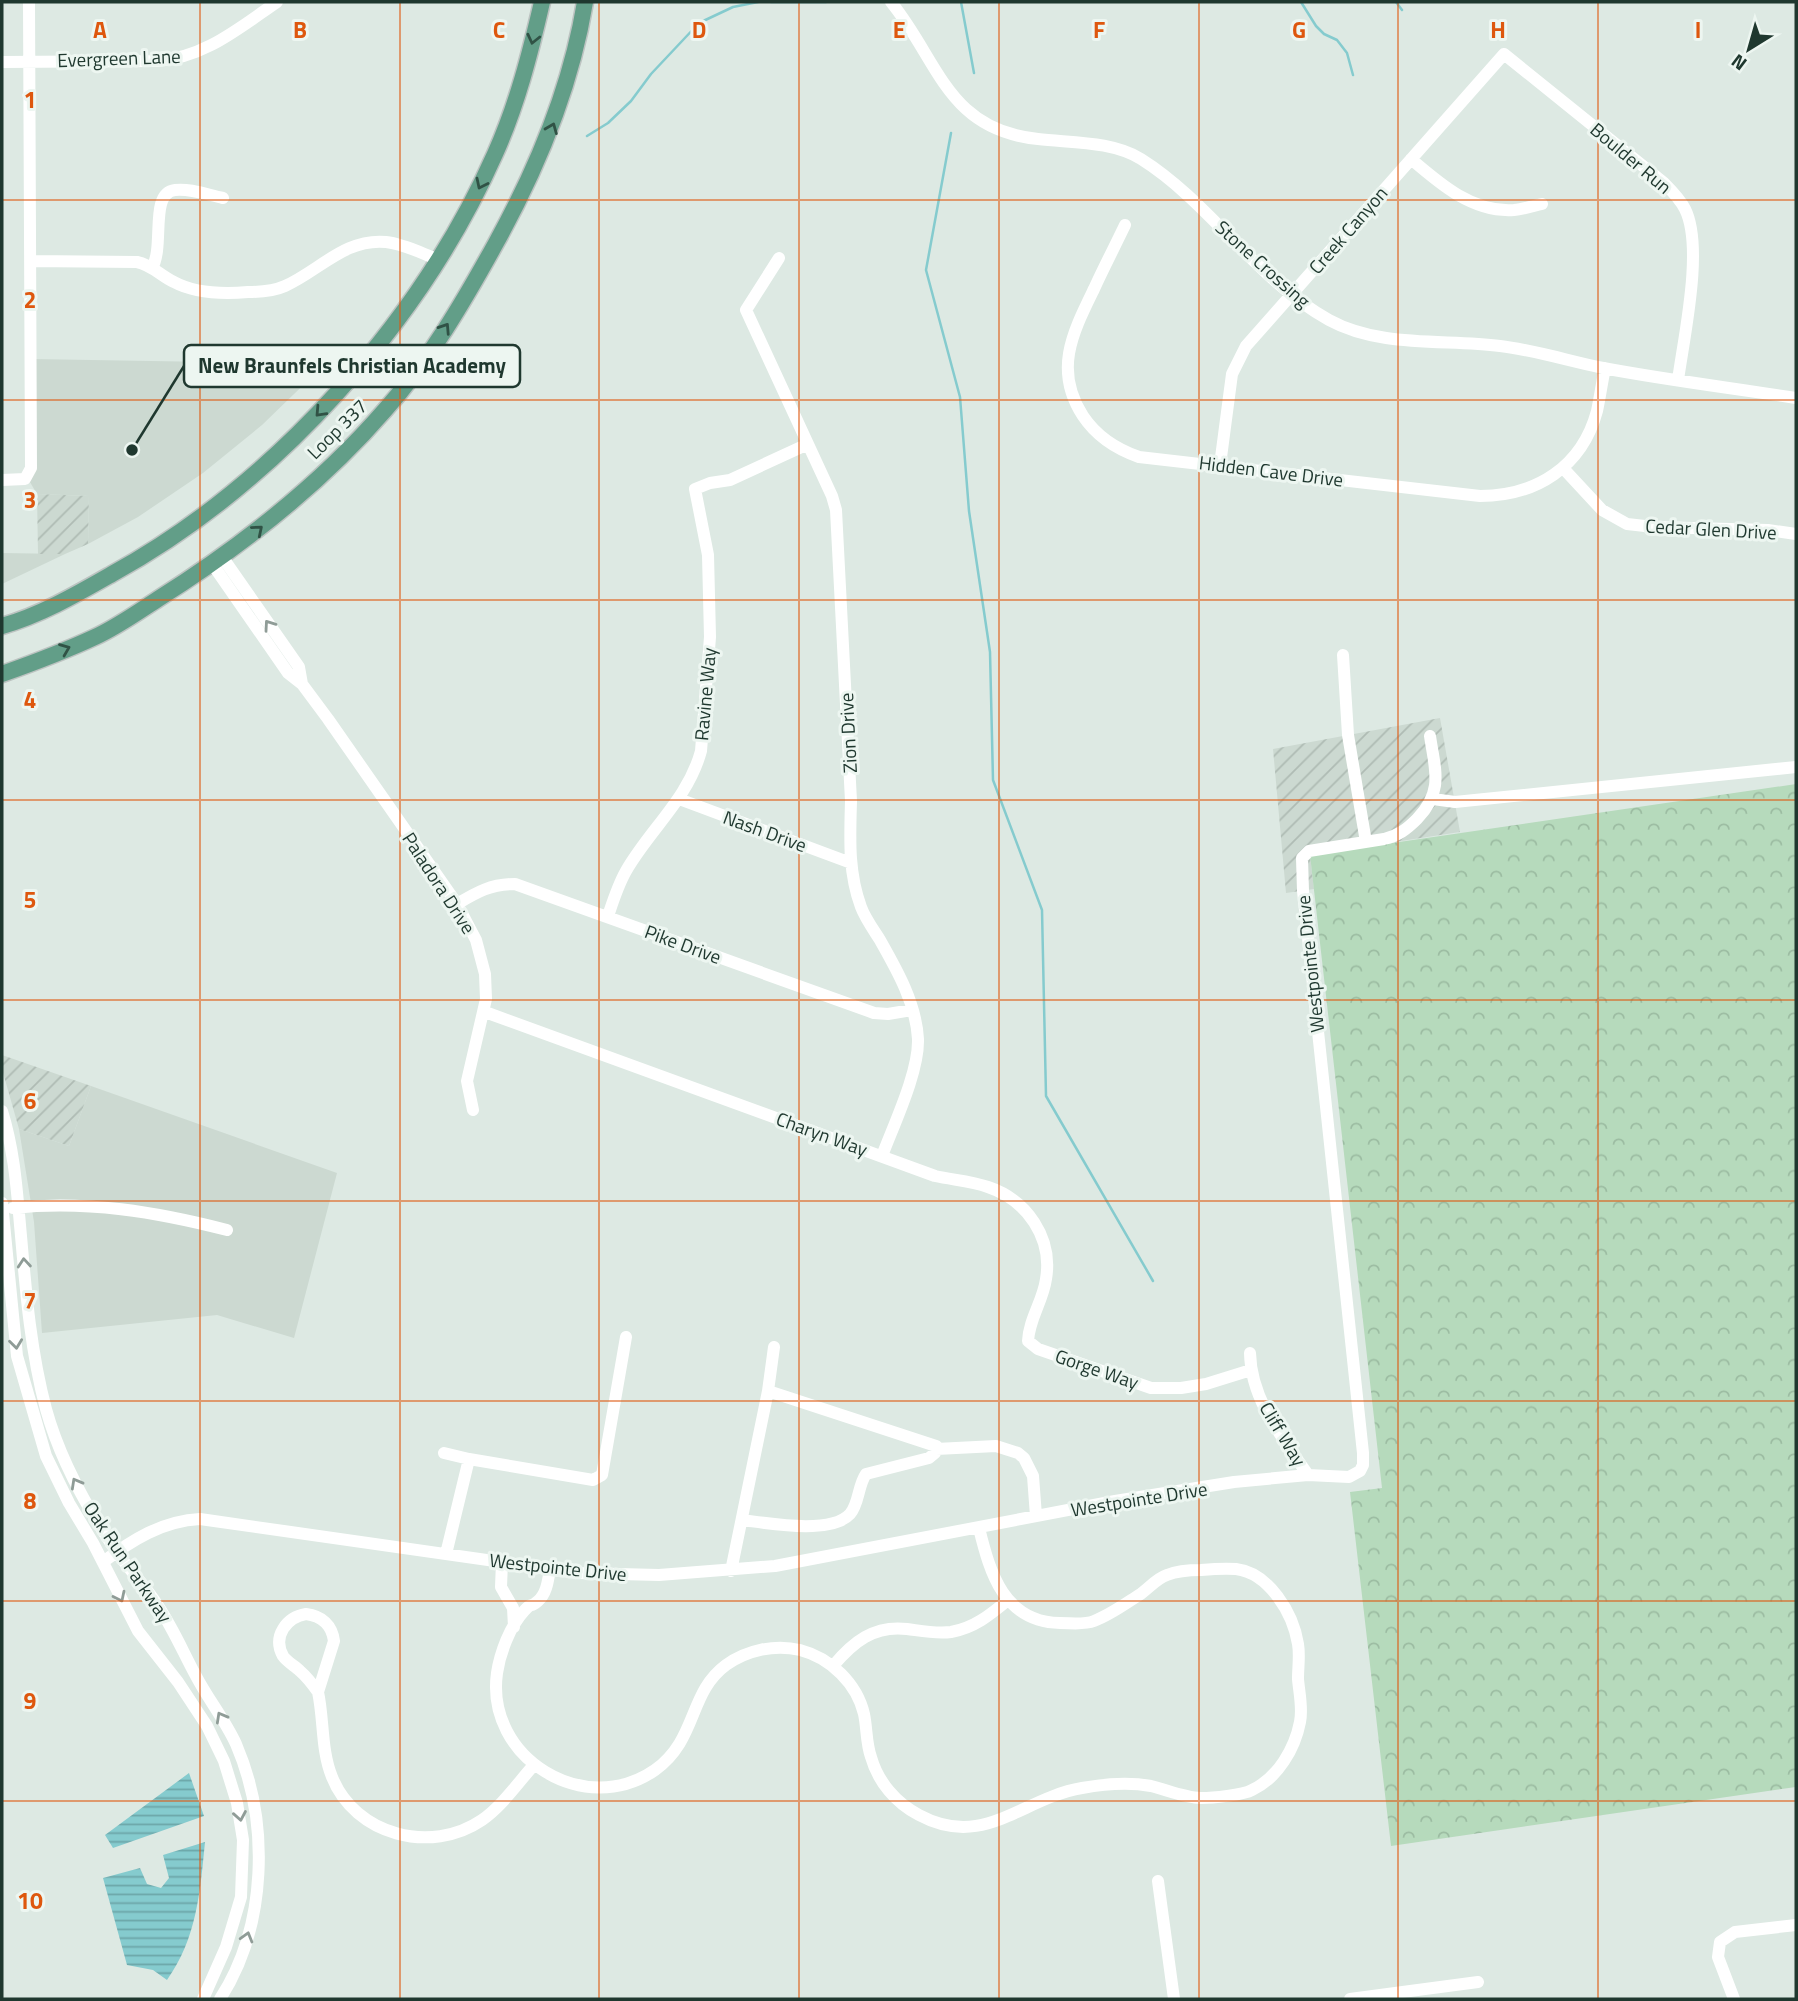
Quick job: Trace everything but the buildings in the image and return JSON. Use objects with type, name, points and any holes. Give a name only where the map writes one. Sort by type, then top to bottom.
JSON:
[{"type":"main road","name":"Loop 337","points":[[2,626],[62,602],[153,551],[253,476],[323,410],[394,322],[461,221],[500,143],[519,90],[542,2]]},
{"type":"main road","name":"Loop 337","points":[[2,674],[96,637],[218,561],[311,485],[386,410],[430,352],[464,300],[524,192],[555,121],[579,41],[585,2]]},
{"type":"main road","points":[[2,637],[100,593],[168,553],[215,520],[242,492],[253,476]]},
{"type":"street","points":[[2,480],[22,480],[27,477],[31,468],[29,2]]},
{"type":"street","name":"Evergreen Lane","points":[[2,62],[156,61],[180,58],[223,39],[277,2]]},
{"type":"street","name":"Stone Crossing","points":[[891,2],[913,30],[933,69],[947,89],[971,114],[988,125],[1023,138],[1108,147],[1139,157],[1174,183],[1291,295],[1342,327],[1384,338],[1502,346],[1605,368],[1796,398]]},
{"type":"street","name":"Creek Canyon","points":[[1220,465],[1228,397],[1235,367],[1246,346],[1504,54]]},
{"type":"street","name":"Boulder Run","points":[[1504,54],[1664,183],[1685,209],[1692,231],[1694,259],[1678,380]]},
{"type":"street","points":[[1411,159],[1440,184],[1474,202],[1513,210],[1542,204]]},
{"type":"street","points":[[152,268],[158,255],[159,204],[168,191],[185,190],[223,198]]},
{"type":"street","name":"Hidden Cave Drive","points":[[1125,225],[1073,334],[1067,370],[1076,405],[1087,421],[1104,440],[1139,457],[1480,496],[1517,493],[1546,480],[1571,459],[1591,428],[1605,368]]},
{"type":"street","points":[[30,261],[124,261],[145,264],[172,281],[187,295],[275,289],[337,253],[362,244],[395,244],[437,259]]},
{"type":"street","name":"Zion Drive","points":[[779,258],[746,310],[836,510],[851,802],[851,878],[862,910],[908,993],[918,1038],[910,1080],[882,1156]]},
{"type":"street","name":"Ravine Way","points":[[608,916],[625,872],[679,799],[697,765],[703,740],[710,637],[708,555],[695,489],[730,480],[808,444]]},
{"type":"street","name":"Cedar Glen Drive","points":[[1563,468],[1602,510],[1627,524],[1768,530],[1796,534]]},
{"type":"street","name":"Paladora Drive","points":[[218,561],[288,673],[302,684],[457,904],[481,956],[486,986],[485,1012],[467,1081],[472,1110]]},
{"type":"street","points":[[1343,655],[1348,735],[1366,842]]},
{"type":"street","points":[[1430,736],[1437,781],[1433,799],[1455,802],[1796,767]]},
{"type":"street","name":"Nash Drive","points":[[679,799],[851,863]]},
{"type":"street","name":"Westpointe Drive","points":[[103,1562],[159,1528],[200,1519],[578,1573],[659,1575],[731,1571],[775,1566],[1036,1516],[1234,1482],[1308,1475],[1353,1476],[1360,1471],[1364,1459],[1303,891],[1303,858],[1309,851],[1400,834],[1433,799]]},
{"type":"street","name":"Pike Drive","points":[[457,904],[482,889],[498,884],[515,884],[874,1013],[912,1010]]},
{"type":"street","name":"Charyn Way","points":[[485,1012],[935,1176],[998,1191],[1012,1198],[1033,1219],[1044,1243],[1047,1271],[1043,1295],[1029,1329],[1028,1341]]},
{"type":"street","name":"Oak Run Parkway","points":[[2,1111],[12,1150],[31,1336],[46,1409],[70,1471],[117,1552],[158,1604],[195,1675],[235,1742],[249,1784],[256,1822],[259,1867],[257,1889],[244,1947],[220,1999]]},
{"type":"street","name":"Oak Run Parkway","points":[[2,1203],[17,1356],[38,1433],[57,1479],[138,1631],[178,1682],[207,1726],[224,1761],[237,1803],[243,1840],[241,1897],[226,1947],[203,1999]]},
{"type":"street","points":[[2,1209],[86,1206],[142,1211],[227,1230]]},
{"type":"street","points":[[444,1453],[593,1480],[602,1475],[625,1337]]},
{"type":"street","name":"Gorge Way","points":[[1028,1341],[1038,1349],[1151,1388],[1181,1388],[1206,1384],[1251,1370]]},
{"type":"street","points":[[731,1571],[768,1391],[774,1347]]},
{"type":"street","name":"Cliff Way","points":[[1250,1353],[1251,1370],[1270,1421],[1308,1475]]},
{"type":"street","points":[[768,1391],[933,1444],[936,1449]]},
{"type":"street","points":[[742,1520],[796,1527],[843,1519],[853,1508],[866,1474],[929,1458],[936,1449],[996,1446],[1018,1453],[1024,1458],[1032,1476],[1036,1516]]},
{"type":"street","points":[[446,1554],[469,1459]]},
{"type":"street","points":[[550,1569],[544,1593],[525,1610],[499,1660],[496,1676],[497,1702],[509,1736],[533,1766],[554,1778],[578,1786],[607,1787],[634,1780],[646,1775],[669,1758],[685,1738],[703,1690],[718,1672],[736,1659],[762,1649],[787,1648],[813,1654],[833,1666],[856,1694],[863,1710],[871,1759],[888,1790],[915,1814],[946,1825],[993,1824],[1051,1796],[1084,1787],[1145,1785],[1199,1798],[1251,1791],[1273,1774],[1289,1756],[1301,1719],[1298,1643],[1282,1600],[1262,1581],[1240,1569],[1193,1570],[1166,1575],[1090,1624],[1043,1623],[1007,1600],[989,1565],[979,1528]]},
{"type":"street","points":[[502,1562],[501,1587],[506,1599],[511,1603],[530,1606]]},
{"type":"street","points":[[833,1666],[852,1645],[871,1633],[894,1628],[934,1633],[961,1630],[983,1620],[1007,1600]]},
{"type":"street","points":[[511,1603],[514,1627]]},
{"type":"street","points":[[318,1692],[288,1661],[281,1649],[280,1635],[283,1629],[292,1618],[299,1615],[320,1618],[333,1634],[334,1648],[318,1692],[324,1749],[333,1780],[354,1810],[385,1830],[401,1835],[432,1837],[471,1827],[494,1811],[533,1766]]},
{"type":"street","points":[[1158,1881],[1174,1999]]},
{"type":"street","points":[[1734,1999],[1718,1957],[1720,1942],[1735,1932],[1796,1925]]},
{"type":"street","points":[[1350,1999],[1478,1982]]},
{"type":"shaded area","points":[[31,359],[325,364],[262,425],[203,473],[138,517],[88,544],[89,496],[37,494],[27,477]]},
{"type":"shaded area","points":[[37,494],[89,496],[88,544],[65,554],[38,554]]},
{"type":"shaded area","points":[[2,553],[65,554],[2,584]]},
{"type":"shaded area","points":[[1440,718],[1460,832],[1310,855],[1314,889],[1286,893],[1273,749]]},
{"type":"shaded area","points":[[2,1055],[91,1086],[69,1146],[19,1129],[2,1069]]},
{"type":"shaded area","points":[[91,1086],[337,1173],[294,1338],[217,1315],[42,1333],[34,1222],[19,1129],[69,1146]]},
{"type":"green space","points":[[1796,784],[1796,1787],[1391,1846],[1350,1492],[1382,1488],[1310,855]]},
{"type":"water","points":[[189,1773],[204,1816],[113,1848],[105,1835]]},
{"type":"water","points":[[205,1842],[199,1897],[191,1931],[167,1980],[153,1970],[127,1965],[103,1878],[140,1868],[147,1884],[161,1888],[169,1878],[163,1855]]},
{"type":"waterway","points":[[587,136],[608,123],[631,101],[651,74],[699,23],[733,7],[758,2]]},
{"type":"waterway","points":[[771,2],[826,2]]},
{"type":"waterway","points":[[961,2],[974,73]]},
{"type":"waterway","points":[[1301,2],[1316,26],[1324,34],[1337,40],[1347,53],[1353,75]]},
{"type":"waterway","points":[[1396,2],[1402,10]]},
{"type":"waterway","points":[[951,133],[926,270],[960,397],[969,511],[990,652],[993,780],[1042,910],[1046,1096],[1153,1281]]},
{"type":"place","name":"New Braunfels Christian Academy","points":[[132,450]]}]
